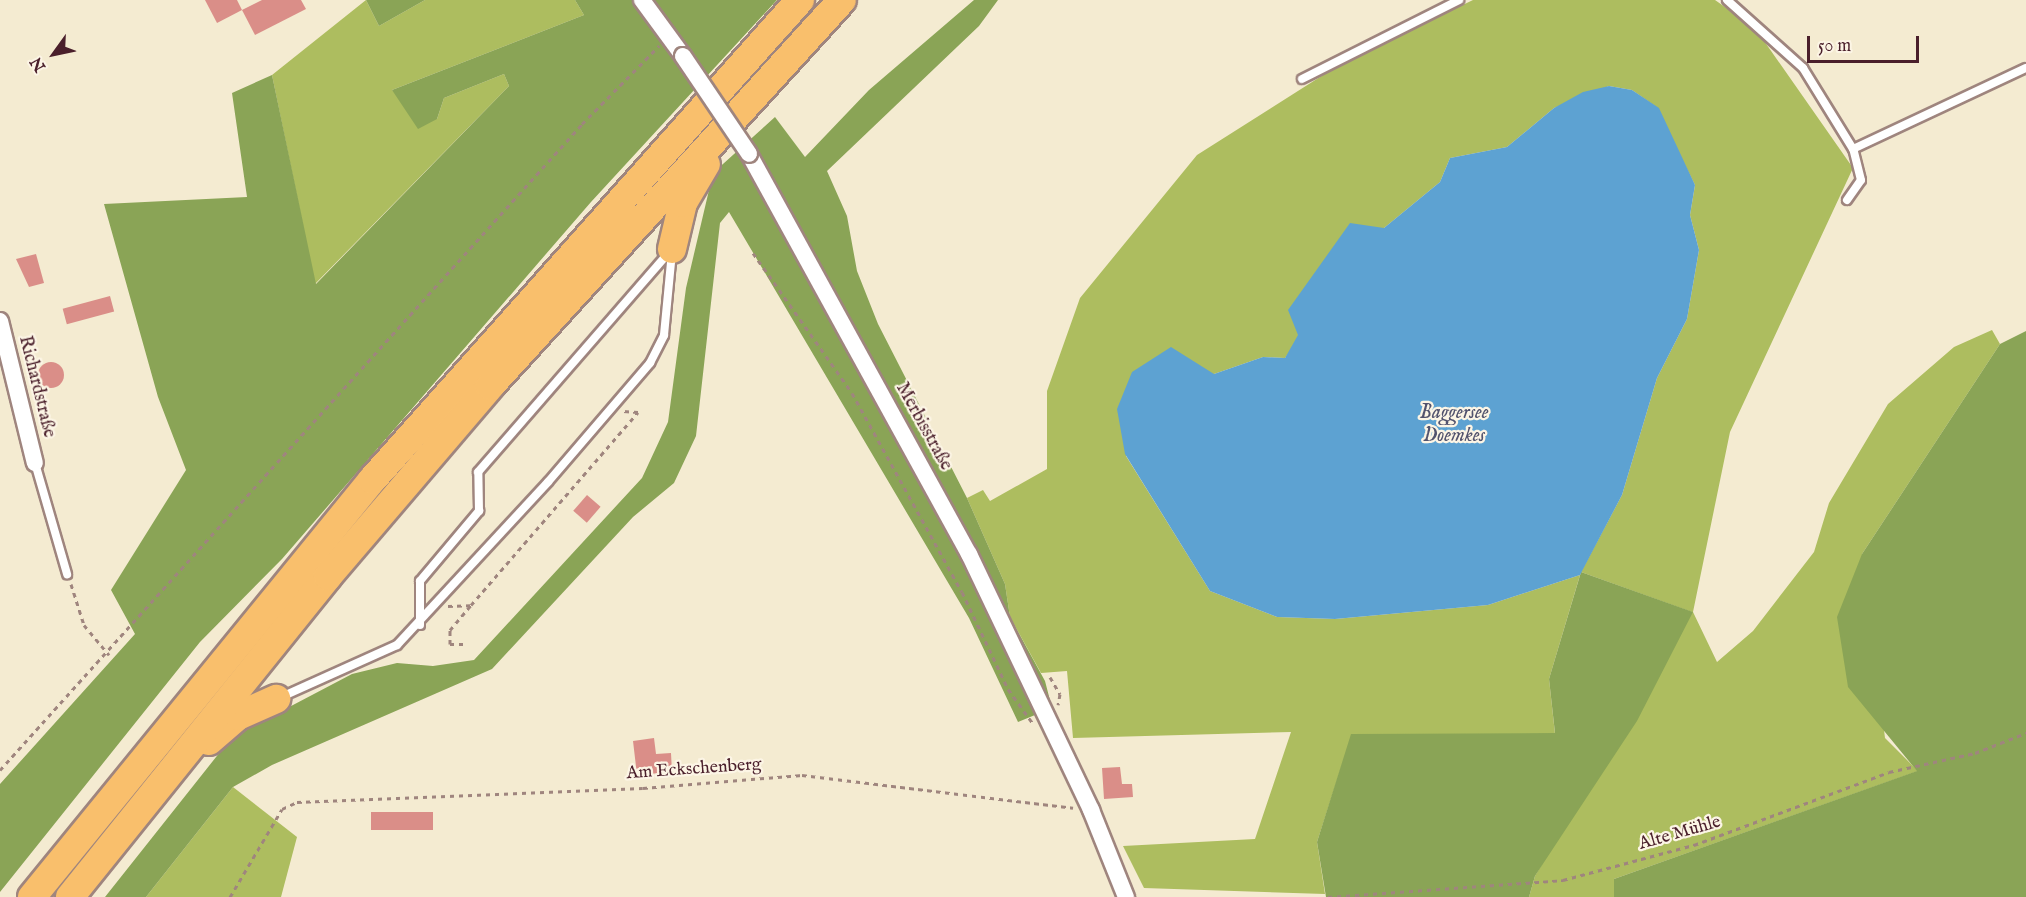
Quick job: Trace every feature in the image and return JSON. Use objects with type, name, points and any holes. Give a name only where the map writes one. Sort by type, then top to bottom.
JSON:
[{"type":"highway","points":[[32,897],[372,480],[800,0]]},
{"type":"highway","points":[[70,897],[156,788],[490,386],[842,0]]},
{"type":"highway","points":[[672,249],[695,177],[791,56]]},
{"type":"highway","points":[[156,788],[238,716],[276,699]]},
{"type":"street","name":"Merbisstraße","points":[[642,0],[749,154],[969,554],[1091,810],[1126,897]]},
{"type":"street","name":"Richardstraße","points":[[0,321],[35,462]]},
{"type":"lane","points":[[1302,79],[1459,0]]},
{"type":"lane","points":[[1727,0],[1803,68],[1853,149],[1861,180],[1847,200]]},
{"type":"lane","points":[[1853,149],[2026,68]]},
{"type":"lane","points":[[276,699],[397,645],[437,606],[650,363],[664,335],[672,249]]},
{"type":"lane","points":[[420,625],[420,581],[479,511],[478,472],[672,249]]},
{"type":"lane","points":[[35,462],[66,574]]},
{"type":"path","points":[[0,770],[109,655],[264,474],[582,124],[669,37]]},
{"type":"path","points":[[753,253],[805,320],[852,393],[1029,724],[1050,727],[1060,694],[1050,677]]},
{"type":"path","points":[[463,644],[450,644],[450,630],[638,412],[609,410]]},
{"type":"path","points":[[66,574],[87,629],[109,655]]},
{"type":"path","points":[[437,606],[471,605]]},
{"type":"path","name":"Alte Mühle","points":[[1328,897],[1563,880],[1694,845],[1889,772],[1975,753],[2026,734]]},
{"type":"path","name":"Am Eckschenberg","points":[[230,897],[282,809],[297,802],[643,788],[802,775],[1091,810]]},
{"type":"green space","points":[[366,0],[379,26],[425,0],[575,0],[584,15],[392,90],[437,119],[444,98],[504,74],[509,86],[315,284],[272,75]]},
{"type":"green space","points":[[366,0],[425,0],[379,26]]},
{"type":"green space","points":[[575,0],[777,0],[591,202],[282,559],[200,642],[0,892],[0,784],[135,634],[111,590],[186,470],[158,397],[104,204],[247,197],[232,93],[272,75],[316,284],[509,86],[504,74],[444,98],[437,119],[418,129],[392,90],[584,15]]},
{"type":"green space","points":[[974,0],[998,0],[979,26],[827,171],[847,216],[857,271],[878,324],[967,498],[1005,584],[1010,617],[1045,681],[1052,708],[1018,722],[969,618],[729,212],[720,223],[696,436],[674,483],[633,517],[492,669],[272,765],[233,787],[146,897],[105,897],[224,747],[249,728],[352,674],[397,663],[433,666],[474,660],[642,478],[668,422],[686,288],[713,173],[775,117],[805,157],[869,90]]},
{"type":"green space","points":[[1473,0],[1715,0],[1755,28],[1853,168],[1730,432],[1693,612],[1717,662],[1753,631],[1814,552],[1829,503],[1888,404],[1954,347],[1992,330],[2000,344],[1862,554],[1885,738],[1918,771],[1614,879],[1614,897],[1529,897],[1535,876],[1692,612],[1581,572],[1622,495],[1657,378],[1687,319],[1699,250],[1690,215],[1695,185],[1655,106],[1632,90],[1609,86],[1554,108],[1507,147],[1450,158],[1440,182],[1384,228],[1285,358],[1263,357],[1214,374],[1126,456],[1210,591],[1277,617],[1335,619],[1488,605],[1580,575],[1549,679],[1555,734],[1352,734],[1317,842],[1325,894],[1144,888],[1123,846],[1255,839],[1291,732],[1073,738],[1067,671],[1041,673],[1010,617],[1005,584],[967,498],[983,490],[990,501],[1047,469],[1047,391],[1080,298],[1197,155],[1342,63]]},
{"type":"green space","points":[[2026,331],[2026,897],[1614,897],[1614,879],[1917,771],[1848,687],[1837,617],[1862,554],[2000,344]]},
{"type":"green space","points":[[1581,572],[1693,612],[1637,721],[1535,876],[1529,897],[1326,897],[1317,842],[1351,734],[1555,733],[1549,679]]},
{"type":"green space","points":[[233,787],[297,837],[281,897],[146,897]]},
{"type":"water","name":"Baggersee Doemkes","points":[[1609,86],[1632,90],[1659,108],[1695,185],[1690,215],[1699,250],[1687,319],[1657,378],[1622,495],[1580,575],[1488,605],[1335,619],[1277,617],[1210,591],[1125,454],[1117,409],[1132,372],[1171,347],[1214,374],[1263,357],[1285,358],[1298,335],[1288,310],[1350,223],[1384,228],[1440,182],[1450,158],[1507,147],[1554,108],[1583,92]]},
{"type":"building","points":[[205,0],[237,0],[242,10],[217,23]]},
{"type":"building","points":[[262,0],[301,0],[306,9],[255,35],[242,10]]},
{"type":"building","points":[[36,254],[44,283],[29,287],[16,259]]},
{"type":"building","points":[[110,296],[114,311],[67,324],[63,309]]},
{"type":"building","points":[[51,362],[60,366],[64,375],[60,384],[51,388],[42,384],[38,375],[42,366]]},
{"type":"building","points":[[587,495],[601,507],[587,523],[573,511]]},
{"type":"building","points":[[654,738],[656,754],[671,753],[672,772],[637,775],[633,741]]},
{"type":"building","points":[[1120,767],[1122,784],[1132,784],[1133,797],[1104,799],[1102,768]]},
{"type":"building","points":[[371,812],[433,812],[433,830],[371,830]]}]
